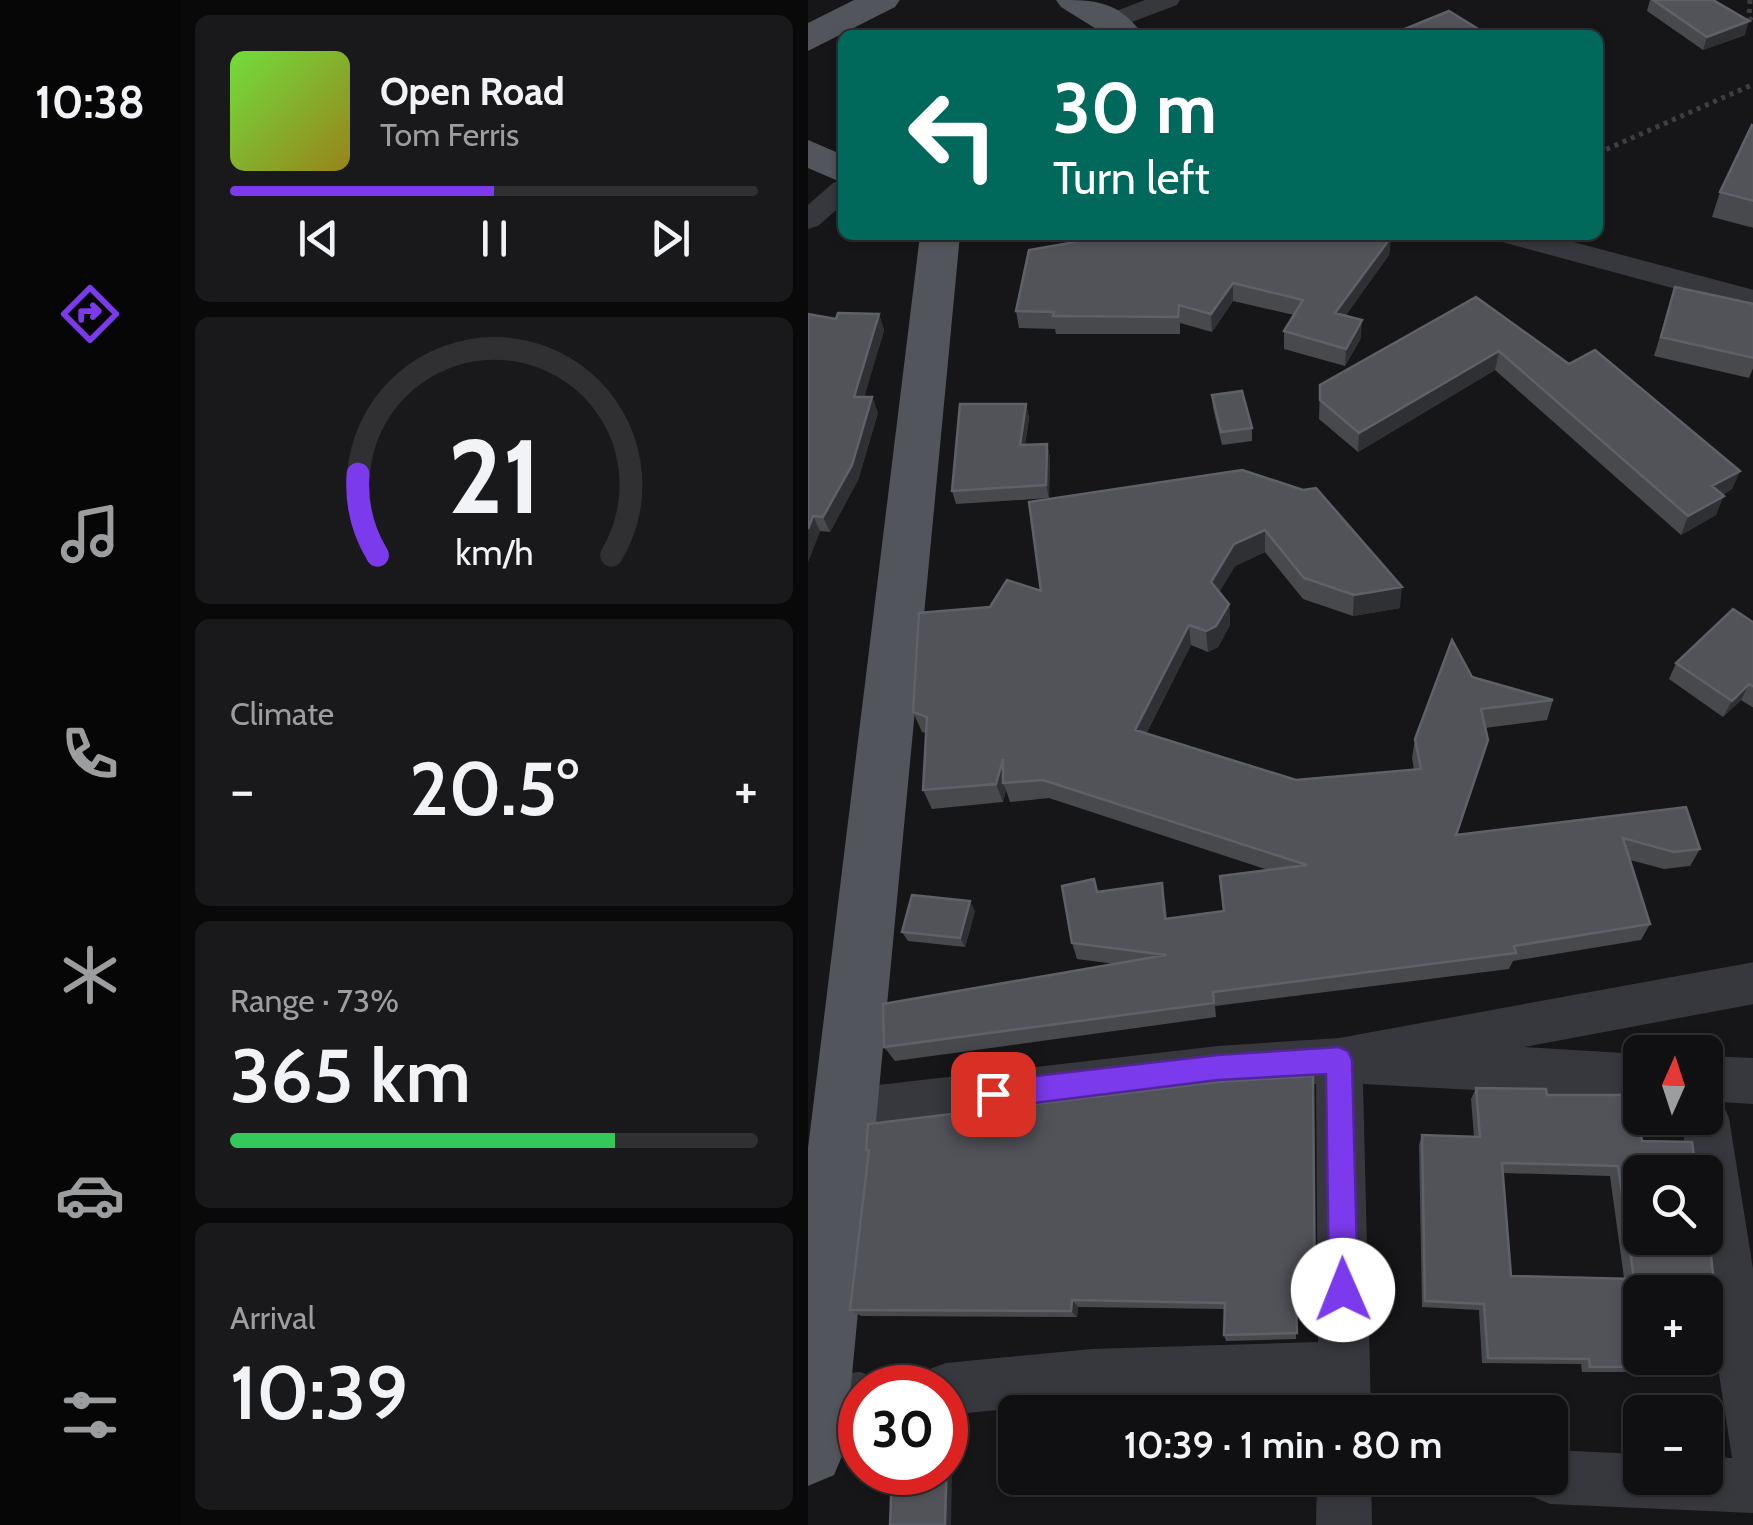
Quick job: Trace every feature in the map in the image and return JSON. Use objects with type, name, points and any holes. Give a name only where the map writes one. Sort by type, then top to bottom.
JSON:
[{"type":"main road","points":[[808,40],[830,22],[882,0]]},
{"type":"main road","points":[[1073,0],[1118,28]]},
{"type":"main road","points":[[808,152],[838,167]]},
{"type":"main road","points":[[827,1416],[817,1290],[843,1112],[939,240]]},
{"type":"street","points":[[1118,28],[1168,0]]},
{"type":"street","points":[[808,220],[838,193]]},
{"type":"street","points":[[1531,240],[1754,300]]},
{"type":"street","points":[[1339,1060],[1754,982]]},
{"type":"street","points":[[968,1387],[1092,1374],[1345,1390],[1339,1060]]},
{"type":"street","points":[[843,1112],[1218,1068],[1339,1060],[1623,1075]]},
{"type":"street","points":[[1723,1080],[1754,1082]]},
{"type":"street","points":[[1708,1135],[1754,1447]]},
{"type":"street","points":[[1568,1478],[1754,1486]]},
{"type":"street","points":[[1344,1495],[1344,1525]]},
{"type":"path","points":[[1750,0],[1748,18],[1754,22]]},
{"type":"path","points":[[1603,150],[1754,84]]},
{"type":"building","points":[[1653,0],[1713,0],[1749,21],[1707,37]]},
{"type":"building","points":[[1449,11],[1480,30],[1402,30]]},
{"type":"building","points":[[1754,126],[1754,201],[1720,192]]},
{"type":"building","points":[[1389,240],[1335,313],[1362,320],[1346,349],[1284,331],[1303,300],[1233,283],[1211,314],[1179,305],[1178,317],[1053,316],[1054,312],[1016,311],[1029,250],[1075,242]]},
{"type":"building","points":[[1675,287],[1754,304],[1754,358],[1661,337]]},
{"type":"building","points":[[1476,297],[1569,364],[1595,350],[1740,471],[1712,486],[1724,496],[1688,516],[1499,351],[1359,433],[1320,400],[1320,385]]},
{"type":"building","points":[[838,313],[879,314],[854,397],[872,397],[852,465],[823,517],[813,516],[808,529],[808,314],[836,319]]},
{"type":"building","points":[[1242,391],[1252,428],[1221,432],[1212,395]]},
{"type":"building","points":[[960,404],[1026,404],[1020,445],[1047,444],[1046,485],[952,491]]},
{"type":"building","points":[[1242,470],[1303,490],[1316,488],[1402,587],[1354,595],[1304,578],[1265,530],[1234,544],[1211,582],[1229,604],[1216,626],[1206,631],[1189,625],[1135,730],[1296,780],[1421,769],[1415,739],[1452,640],[1472,677],[1553,700],[1481,709],[1488,740],[1456,835],[1686,807],[1700,849],[1674,852],[1623,838],[1650,924],[1514,946],[1516,953],[1213,992],[1214,1003],[884,1047],[883,1004],[1166,955],[1072,943],[1062,886],[1094,879],[1097,892],[1162,883],[1165,919],[1224,911],[1220,876],[1307,865],[1043,780],[1003,783],[1003,759],[996,784],[923,790],[927,717],[913,712],[919,613],[990,607],[1007,580],[1041,591],[1029,502]]},
{"type":"building","points":[[1733,609],[1754,623],[1754,687],[1749,684],[1732,701],[1676,663]]},
{"type":"building","points":[[912,895],[970,901],[960,938],[902,932]]},
{"type":"building","points":[[1313,1076],[1315,1304],[1296,1304],[1297,1333],[1224,1335],[1225,1303],[1072,1300],[1071,1311],[850,1310],[869,1150],[868,1124],[1217,1082]]},
{"type":"building","points":[[1476,1088],[1546,1089],[1547,1095],[1623,1095],[1623,1135],[1641,1135],[1642,1141],[1692,1142],[1694,1155],[1623,1155],[1623,1201],[1618,1166],[1502,1163],[1511,1276],[1623,1279],[1623,1367],[1590,1367],[1589,1359],[1488,1358],[1484,1304],[1425,1301],[1422,1135],[1480,1137]]},
{"type":"building","points":[[1631,1255],[1711,1255],[1713,1275],[1633,1275]]},
{"type":"building","points":[[891,1495],[946,1495],[945,1525],[890,1525]]},
{"type":"route","points":[[993,1094],[1218,1068],[1339,1060],[1343,1290]]}]
